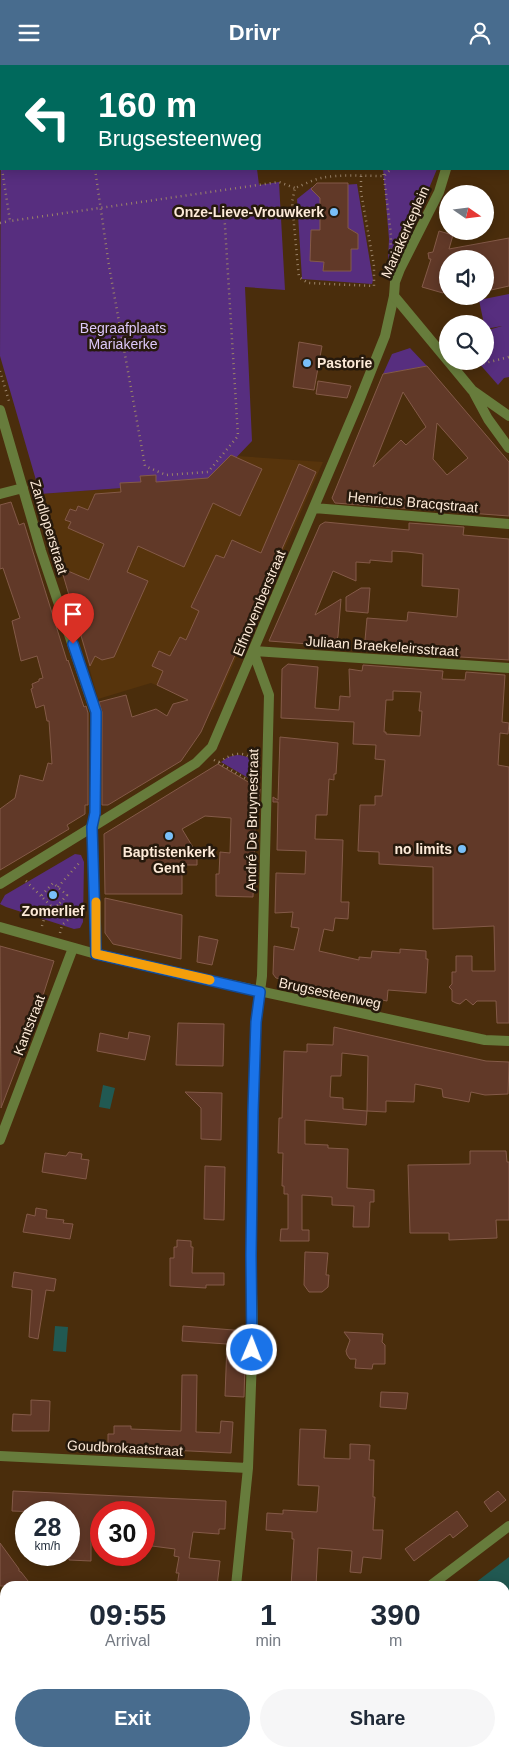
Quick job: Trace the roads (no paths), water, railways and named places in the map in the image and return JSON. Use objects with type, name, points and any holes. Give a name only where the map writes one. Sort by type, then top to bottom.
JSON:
[{"type":"street","points":[[499,65],[507,65]]},
{"type":"street","name":"Mariakerkeplein","points":[[384,336],[396,282],[440,192],[446,170]]},
{"type":"street","points":[[394,296],[439,350]]},
{"type":"street","name":"Elfnovemberstraat","points":[[0,884],[196,763],[212,747],[314,508],[384,336]]},
{"type":"street","points":[[454,370],[472,390],[488,419],[509,448]]},
{"type":"street","points":[[472,390],[509,416]]},
{"type":"street","name":"Zandloperstraat","points":[[0,410],[41,551],[96,712],[95,813],[92,827],[96,954]]},
{"type":"street","points":[[0,494],[23,488]]},
{"type":"street","name":"Henricus Bracqstraat","points":[[314,508],[509,524]]},
{"type":"street","name":"Juliaan Braekeleirsstraat","points":[[254,651],[509,669]]},
{"type":"street","name":"André De Bruynestraat","points":[[237,1581],[248,1468],[253,1330],[251,1255],[253,1121],[256,1022],[262,976],[269,695],[254,651]]},
{"type":"street","name":"Brugsesteenweg","points":[[0,927],[96,954],[260,992],[488,1041],[509,1041]]},
{"type":"street","name":"Kantstraat","points":[[0,1140],[73,947]]},
{"type":"street","name":"Goudbrokaatstraat","points":[[0,1456],[248,1468]]},
{"type":"street","points":[[437,1581],[509,1526]]},
{"type":"water","points":[[103,1085],[115,1088],[110,1109],[99,1107]]},
{"type":"water","points":[[55,1326],[68,1327],[66,1352],[53,1351]]},
{"type":"water","points":[[509,1557],[509,1581],[478,1581]]},
{"type":"place","name":"Onze-Lieve-Vrouwkerk","points":[[334,212]]},
{"type":"place","name":"Pastorie","points":[[307,363]]},
{"type":"place","name":"Baptistenkerk Gent","points":[[169,836]]},
{"type":"place","name":"no limits","points":[[462,849]]},
{"type":"place","name":"Zomerlief","points":[[53,895]]},
{"type":"park label","name":"Begraafplaats Mariakerke","points":[[123,336]]}]
